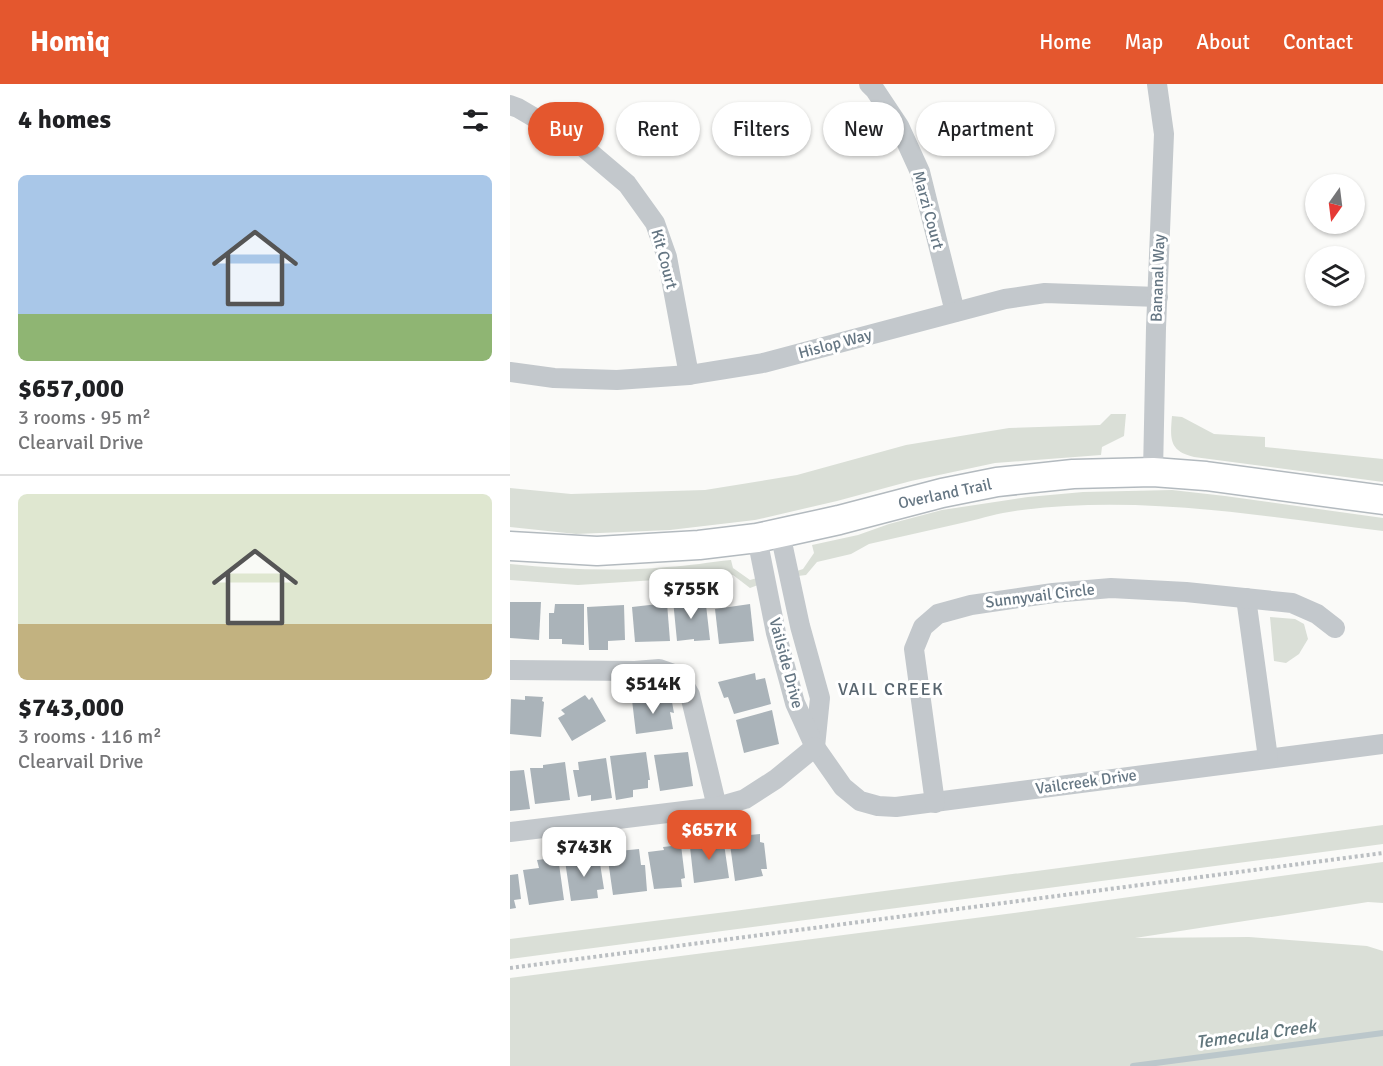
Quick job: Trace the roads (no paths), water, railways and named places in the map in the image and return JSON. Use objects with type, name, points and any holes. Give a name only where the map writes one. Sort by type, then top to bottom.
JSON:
[{"type":"street","name":"Marzi Court","points":[[869,84],[899,126],[920,172],[955,312]]},
{"type":"street","name":"Bananal Way","points":[[1153,472],[1164,134],[1157,84]]},
{"type":"street","name":"Kit Court","points":[[510,105],[581,145],[627,184],[655,222],[667,257],[689,375]]},
{"type":"street","name":"Hislop Way","points":[[510,372],[554,378],[617,380],[689,375],[763,363],[1005,298],[1045,293],[1158,297]]},
{"type":"street","name":"Overland Trail","points":[[510,546],[597,551],[699,545],[769,535],[997,482],[1072,474],[1153,472],[1206,476],[1383,500]]},
{"type":"street","name":"Vailside Drive","points":[[769,535],[776,633],[795,703],[815,747]]},
{"type":"street","name":"Sunnyvail Circle","points":[[935,803],[914,649],[923,627],[938,615],[971,605],[1053,593],[1111,588],[1186,592],[1292,603],[1317,614],[1335,628]]},
{"type":"street","points":[[1246,598],[1268,758]]},
{"type":"street","points":[[510,670],[635,671],[659,669],[679,676],[690,695],[717,807]]},
{"type":"street","name":"Vailcreek Drive","points":[[815,747],[843,787],[860,801],[878,806],[896,807],[1383,744]]},
{"type":"street","points":[[510,832],[717,807],[745,799],[776,779],[815,747]]},
{"type":"waterway","name":"Temecula Creek","points":[[1133,1066],[1383,1033]]},
{"type":"district","name":"VAIL CREEK","points":[[891,689]]}]
